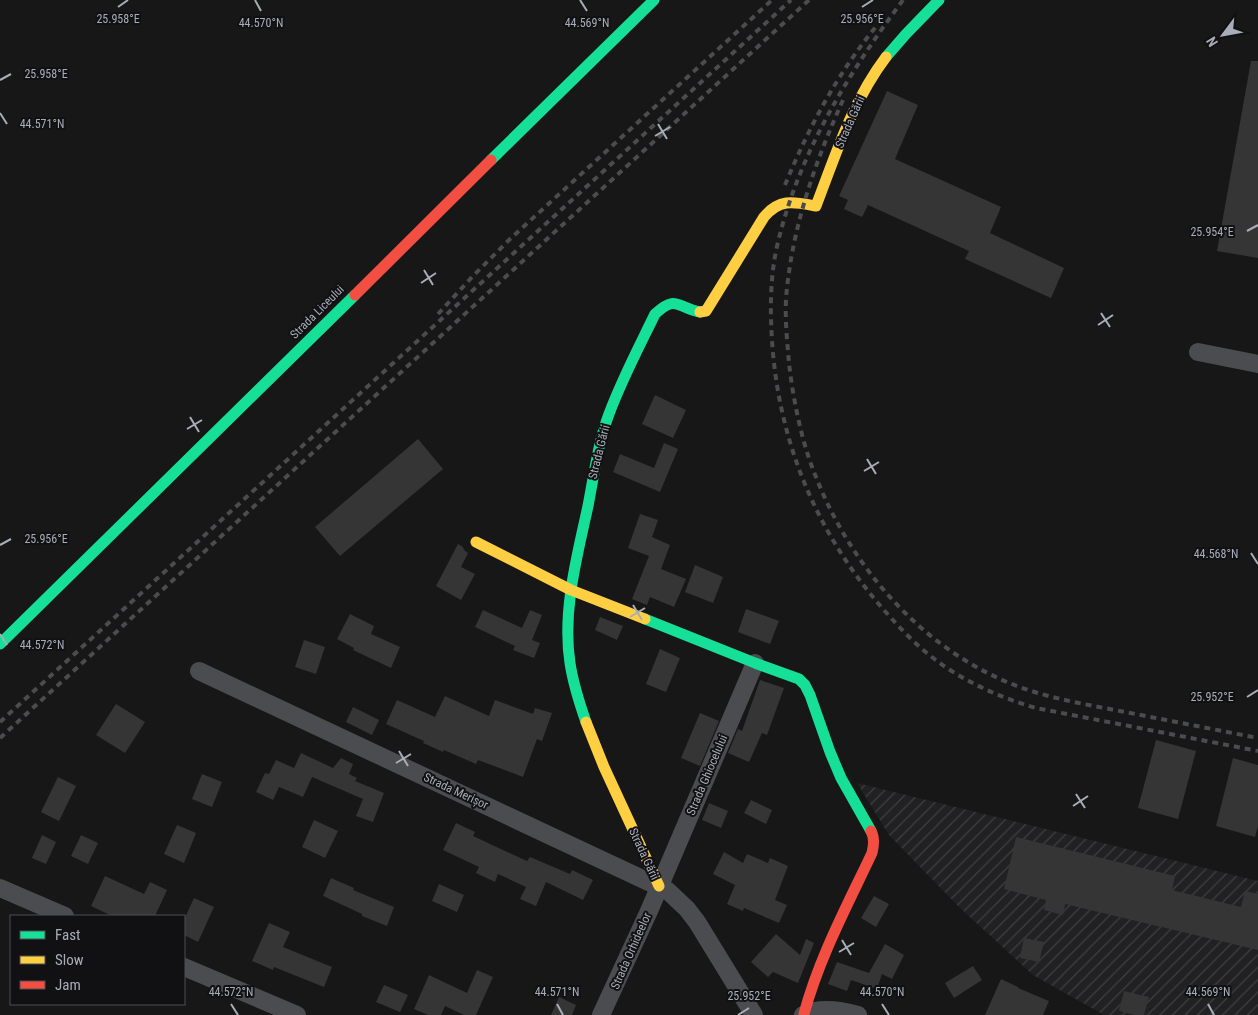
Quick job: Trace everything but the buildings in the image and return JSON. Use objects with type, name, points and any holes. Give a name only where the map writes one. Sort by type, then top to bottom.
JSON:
[{"type":"street","name":"Strada Liceului","points":[[0,644],[654,0]]},
{"type":"street","name":"Strada Gării","points":[[754,1015],[697,922],[668,891],[659,886],[593,743],[576,691],[569,658],[567,633],[570,590],[601,437],[613,403],[654,314],[669,303],[680,304],[696,311],[706,311],[772,207],[790,202],[816,206],[860,98],[890,52],[939,0]]},
{"type":"street","points":[[1198,352],[1258,364]]},
{"type":"street","points":[[476,542],[570,590],[755,663],[793,676],[805,685],[817,711],[827,744],[841,778],[870,828],[874,836],[874,844],[872,853],[820,964],[803,1014],[823,1010],[858,1015]]},
{"type":"street","name":"Strada Ghiocelului","points":[[659,886],[755,663]]},
{"type":"street","name":"Strada Merișor","points":[[200,671],[659,886]]},
{"type":"street","name":"Strada Orhideelor","points":[[601,1015],[659,886]]},
{"type":"street","points":[[0,888],[63,915]]},
{"type":"street","points":[[185,967],[298,1015]]},
{"type":"shaded area","points":[[857,783],[1258,881],[1258,1015],[1104,1015],[1033,975],[959,907],[889,835]]},
{"type":"railway","points":[[438,314],[510,239],[772,0]]},
{"type":"railway","points":[[0,722],[791,0]]},
{"type":"railway","points":[[0,738],[809,0]]},
{"type":"railway","points":[[903,0],[863,56],[828,115],[799,176],[787,209],[775,254],[771,292],[771,316],[776,380],[794,455],[824,525],[866,589],[892,619],[934,659],[970,682],[1013,701],[1036,708],[1258,751]]},
{"type":"railway","points":[[785,185],[816,118],[840,76],[884,17]]},
{"type":"railway","points":[[843,100],[815,168],[801,215],[790,263],[786,316],[791,377],[802,436],[816,477],[847,539],[866,568],[888,595],[913,620],[939,643],[968,662],[998,678],[1027,690],[1058,698],[1258,738]]},
{"type":"traffic: fast","points":[[491,160],[654,0]]},
{"type":"traffic: fast","points":[[886,57],[939,0]]},
{"type":"traffic: fast","points":[[0,644],[355,295]]},
{"type":"traffic: fast","points":[[586,722],[571,670],[568,643],[569,604],[575,564],[602,436],[619,388],[655,314],[662,308],[673,304],[700,312]]},
{"type":"traffic: fast","points":[[645,619],[799,679],[805,685],[810,695],[841,778],[871,831]]},
{"type":"traffic: slow","points":[[700,312],[706,311],[764,217],[770,211],[782,204],[788,203],[816,206],[854,110],[886,57]]},
{"type":"traffic: slow","points":[[476,542],[571,590],[645,619]]},
{"type":"traffic: slow","points":[[586,722],[604,767],[659,886]]},
{"type":"traffic: jam","points":[[355,295],[491,160]]},
{"type":"traffic: jam","points":[[804,1014],[817,973],[843,912],[872,853],[874,842],[871,831]]}]
